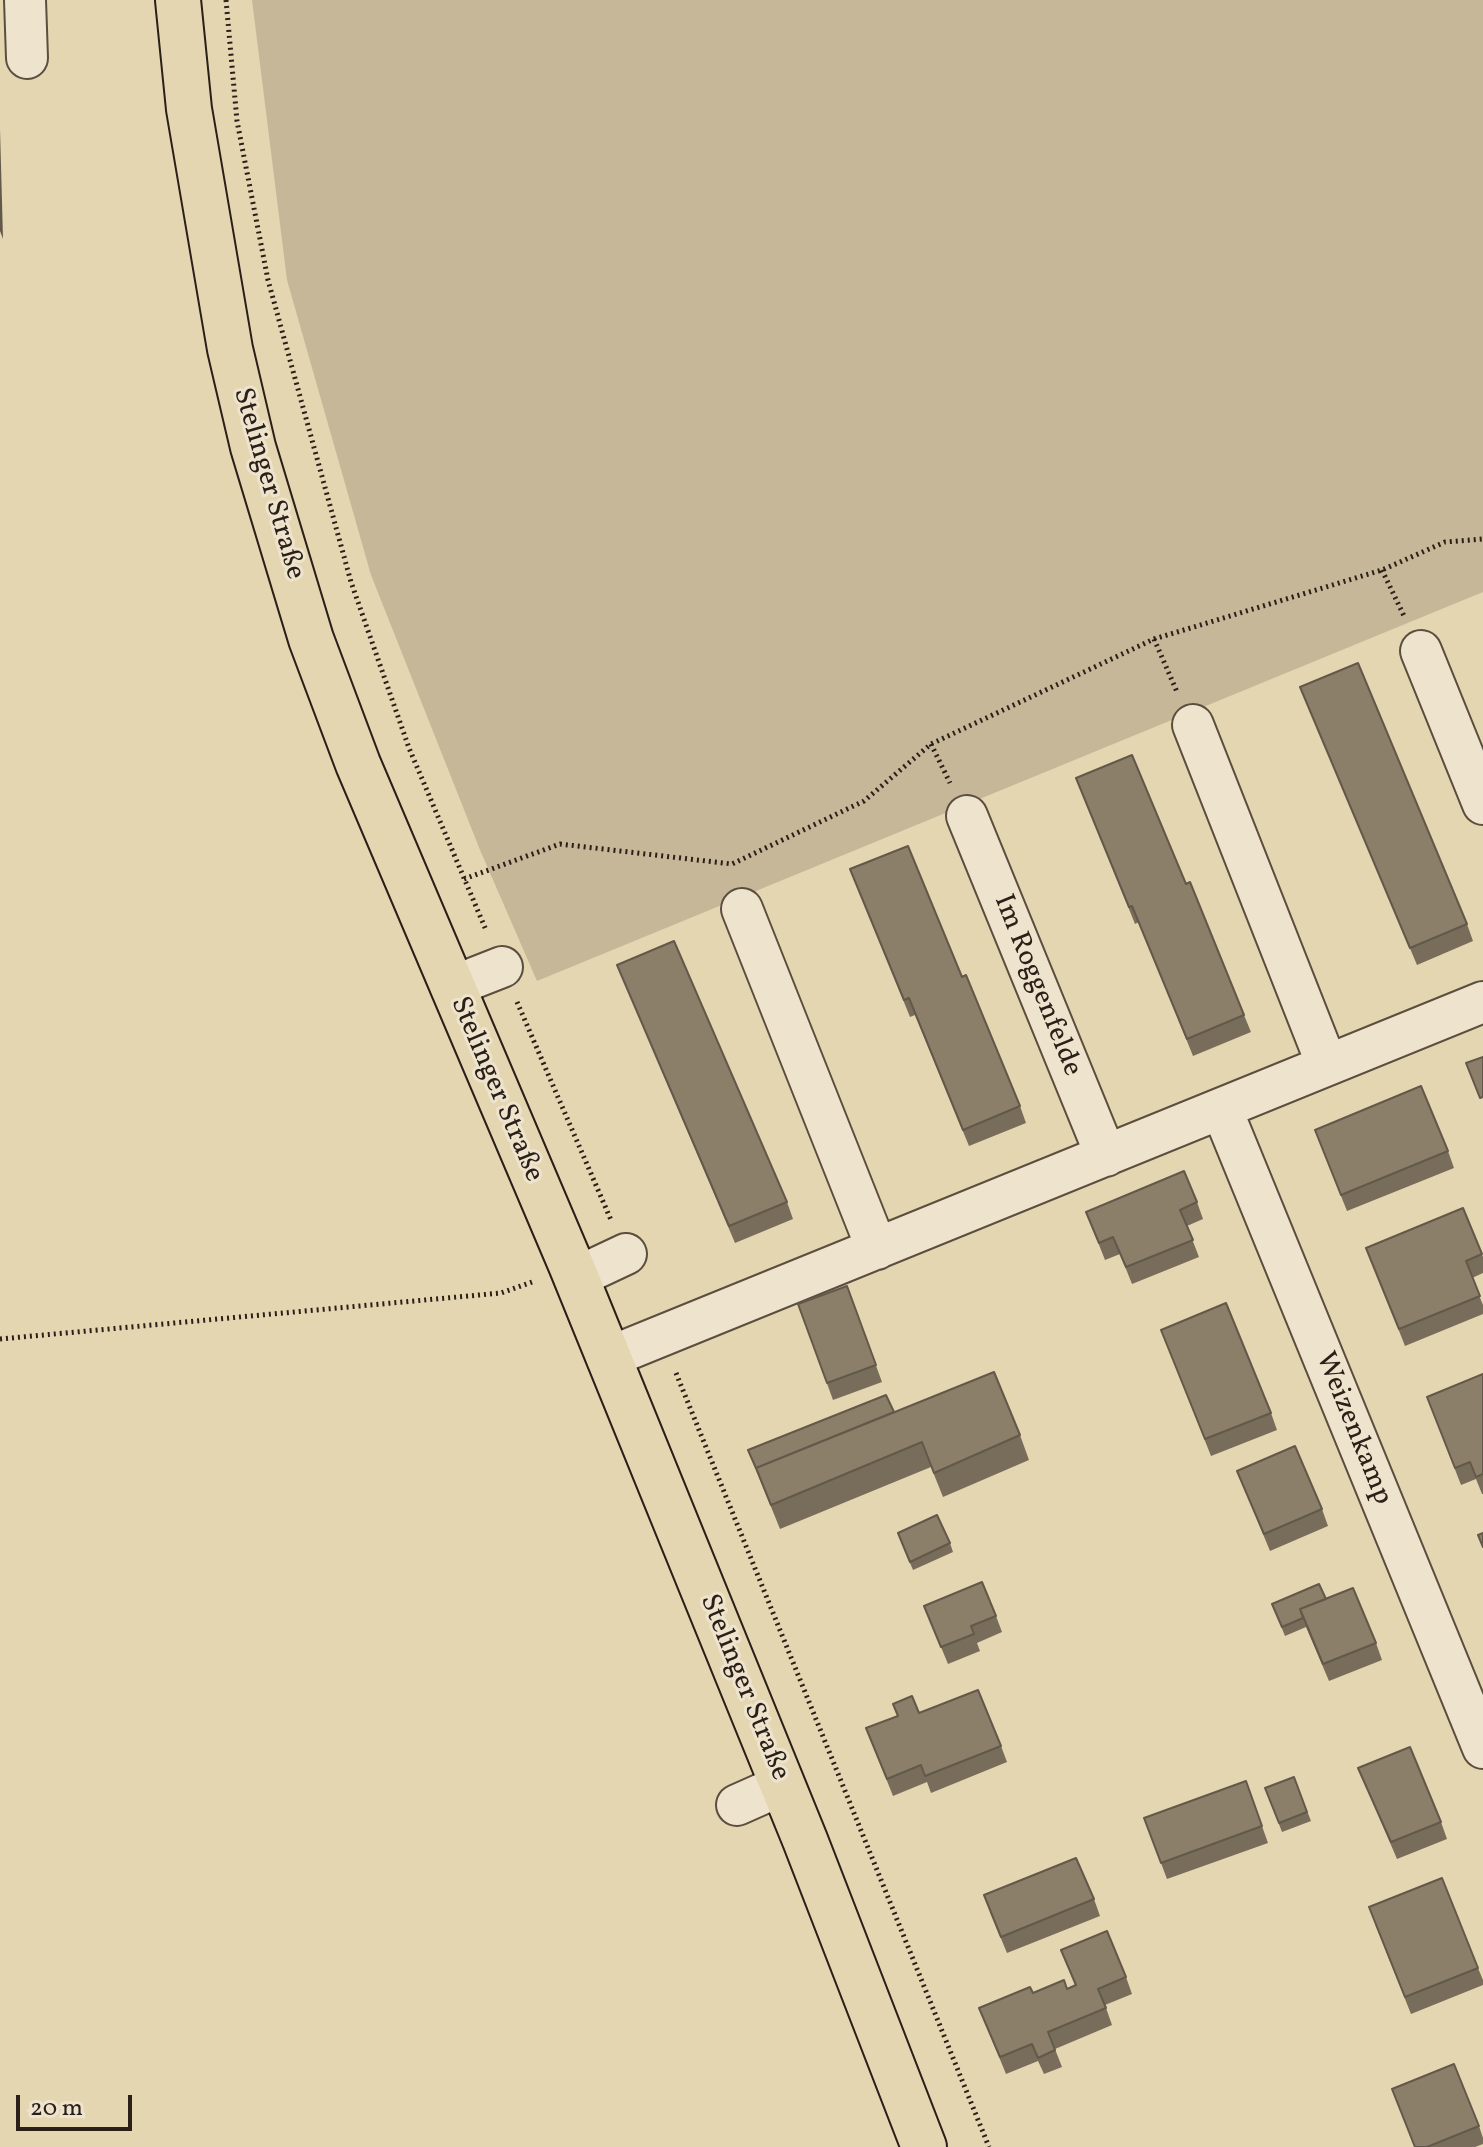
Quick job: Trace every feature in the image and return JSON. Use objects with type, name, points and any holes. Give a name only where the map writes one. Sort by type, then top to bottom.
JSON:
[{"type":"main road","name":"Stelinger Straße","points":[[178,0],[189,109],[230,349],[253,447],[311,639],[358,764],[573,1272],[782,1785],[924,2147]]},
{"type":"street","points":[[25,0],[27,58]]},
{"type":"street","points":[[1421,651],[1483,804]]},
{"type":"street","points":[[1193,725],[1327,1065]]},
{"type":"street","name":"Im Roggenfelde","points":[[967,816],[1106,1156]]},
{"type":"street","points":[[742,909],[877,1249]]},
{"type":"street","points":[[451,987],[502,967]]},
{"type":"street","points":[[607,1358],[1483,1002]]},
{"type":"street","name":"Weizenkamp","points":[[1222,1110],[1483,1748]]},
{"type":"street","points":[[573,1272],[626,1254]]},
{"type":"street","points":[[737,1805],[782,1785]]},
{"type":"path","points":[[226,0],[237,121],[268,280]]},
{"type":"path","points":[[464,879],[560,844],[732,864],[864,801],[931,744],[1154,639],[1382,570],[1445,542],[1483,539]]},
{"type":"path","points":[[1382,570],[1421,651]]},
{"type":"path","points":[[1154,639],[1193,725]]},
{"type":"path","points":[[0,1339],[501,1293],[573,1272]]},
{"type":"shaded area","points":[[252,0],[1483,0],[1483,592],[537,981],[480,850],[371,575],[287,280]]},
{"type":"building","points":[[1358,663],[1467,924],[1410,948],[1300,687]]},
{"type":"building","points":[[1132,755],[1186,884],[1190,882],[1244,1015],[1187,1039],[1076,778]]},
{"type":"building","points":[[908,846],[1020,1106],[963,1130],[909,998],[904,1000],[850,869]]},
{"type":"building","points":[[674,941],[787,1202],[729,1226],[617,965]]},
{"type":"building","points":[[1483,1057],[1483,1097],[1480,1098],[1466,1063]]},
{"type":"building","points":[[1421,1086],[1448,1151],[1341,1195],[1315,1130]]},
{"type":"building","points":[[1184,1171],[1197,1202],[1180,1210],[1193,1240],[1126,1267],[1113,1237],[1099,1243],[1086,1212]]},
{"type":"building","points":[[1463,1208],[1482,1254],[1466,1261],[1480,1296],[1399,1329],[1366,1248]]},
{"type":"building","points":[[847,1286],[876,1365],[827,1383],[798,1304]]},
{"type":"building","points":[[1226,1303],[1271,1413],[1205,1439],[1161,1330]]},
{"type":"building","points":[[994,1372],[1020,1435],[934,1473],[922,1442],[771,1505],[756,1468]]},
{"type":"building","points":[[1483,1374],[1483,1474],[1476,1477],[1470,1462],[1455,1468],[1427,1397]]},
{"type":"building","points":[[886,1395],[894,1412],[756,1468],[759,1475],[748,1450]]},
{"type":"building","points":[[1295,1446],[1322,1509],[1264,1534],[1237,1471]]},
{"type":"building","points":[[937,1515],[950,1543],[910,1562],[898,1533]]},
{"type":"building","points":[[982,1582],[996,1616],[971,1626],[974,1634],[941,1647],[924,1606]]},
{"type":"building","points":[[1319,1584],[1326,1599],[1300,1609],[1303,1618],[1282,1627],[1272,1604]]},
{"type":"building","points":[[1353,1588],[1376,1643],[1323,1664],[1300,1609]]},
{"type":"building","points":[[978,1690],[1001,1746],[925,1776],[921,1765],[887,1779],[866,1728],[898,1716],[893,1704],[912,1696],[919,1713]]},
{"type":"building","points":[[1410,1747],[1441,1822],[1391,1842],[1358,1768]]},
{"type":"building","points":[[1294,1777],[1307,1812],[1279,1823],[1265,1788]]},
{"type":"building","points":[[1246,1781],[1262,1826],[1161,1863],[1144,1818]]},
{"type":"building","points":[[1076,1858],[1094,1899],[1001,1937],[984,1895]]},
{"type":"building","points":[[1442,1878],[1478,1968],[1405,1997],[1369,1907]]},
{"type":"building","points":[[1107,1931],[1126,1977],[1098,1989],[1106,2008],[1048,2032],[1055,2050],[1038,2058],[1032,2044],[1000,2057],[979,2008],[1030,1987],[1033,1993],[1064,1980],[1067,1989],[1076,1985],[1061,1950]]},
{"type":"building","points":[[1454,2064],[1479,2126],[1427,2147],[1415,2147],[1392,2089]]}]
